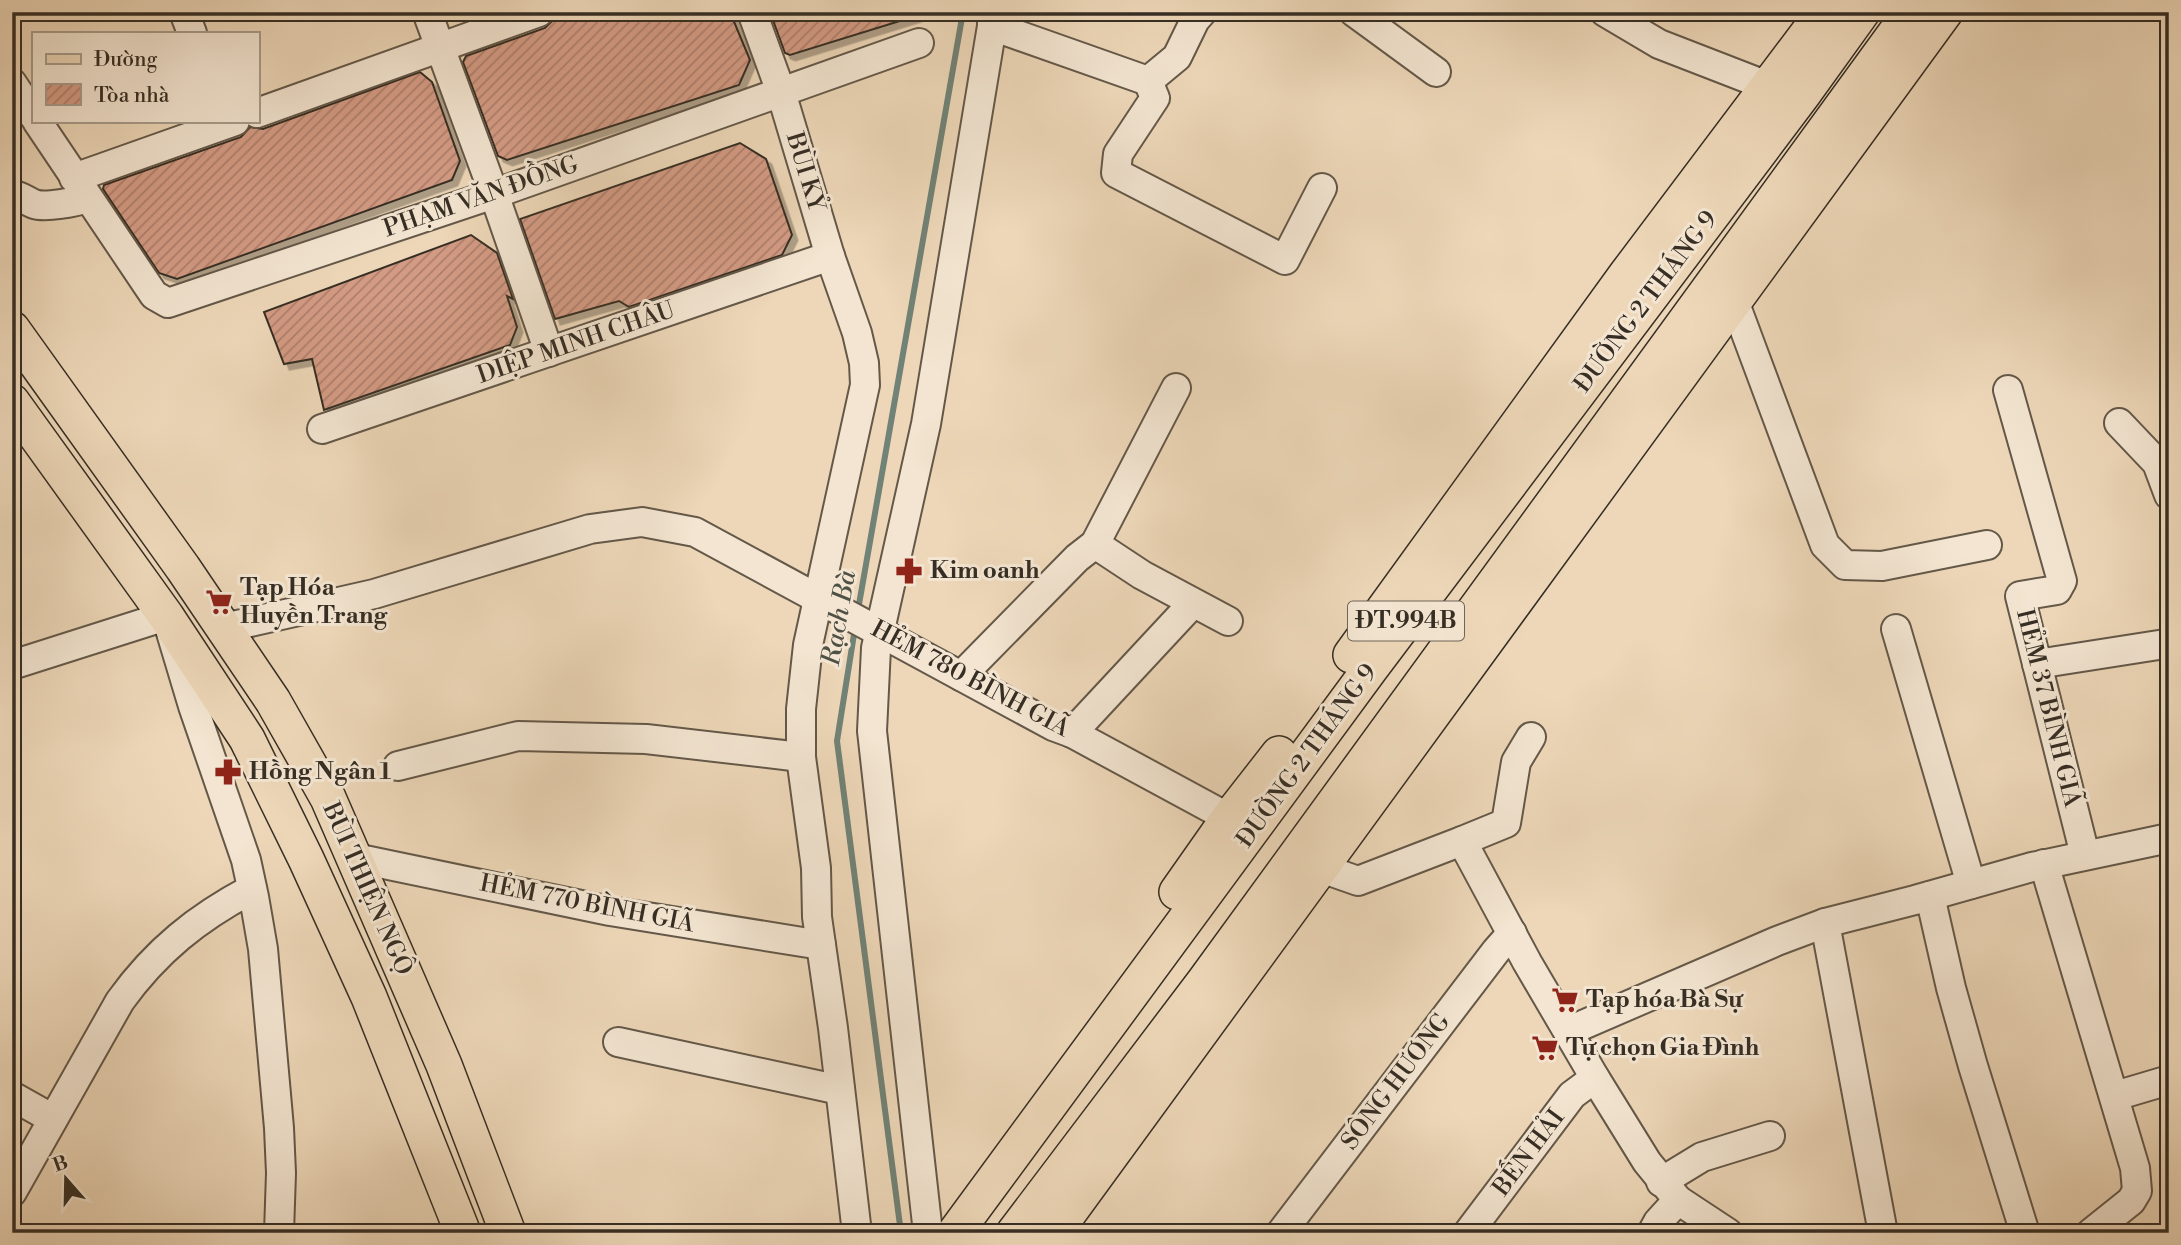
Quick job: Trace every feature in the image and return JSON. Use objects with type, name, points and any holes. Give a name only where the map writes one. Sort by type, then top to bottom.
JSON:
[{"type":"main road","name":"ĐƯỜNG 2 THÁNG 9","points":[[1787,90],[1825,12]]},
{"type":"main road","name":"ĐƯỜNG 2 THÁNG 9","points":[[955,1233],[1311,732],[1787,90],[1862,12]]},
{"type":"main road","name":"ĐƯỜNG 2 THÁNG 9","points":[[1013,1233],[1204,982],[1365,784],[1734,302],[1847,123],[1911,12]]},
{"type":"main road","name":"ĐƯỜNG 2 THÁNG 9","points":[[1054,1233],[1321,868],[1365,784],[1847,123],[1945,12]]},
{"type":"main road","points":[[1787,90],[1847,123]]},
{"type":"main road","name":"BÙI THIỆN NGỘ","points":[[12,329],[224,628],[273,701],[328,798],[444,1065],[508,1233]]},
{"type":"main road","name":"BÙI THIỆN NGỘ","points":[[12,402],[166,616],[247,738],[369,997],[463,1233]]},
{"type":"main road","name":"ĐƯỜNG 2 THÁNG 9","points":[[929,1233],[1142,942],[1229,818],[1311,732]]},
{"type":"street","points":[[184,12],[192,32]]},
{"type":"street","points":[[427,12],[549,352]]},
{"type":"street","points":[[259,112],[539,12]]},
{"type":"street","name":"BÙI KỶ","points":[[752,12],[781,92],[864,363],[865,385],[808,645],[801,709],[801,757],[816,868],[817,917],[857,1233]]},
{"type":"street","points":[[1148,81],[1177,57],[1195,20],[1202,12]]},
{"type":"street","points":[[1354,12],[1436,72]]},
{"type":"street","points":[[1605,12],[1659,44],[1787,90]]},
{"type":"street","points":[[929,1233],[872,731],[876,648],[926,424],[992,19],[1148,81],[1155,98],[1118,154],[1116,173],[1285,260],[1322,188]]},
{"type":"street","name":"PHẠM VĂN ĐỒNG","points":[[38,122],[154,295],[168,303],[494,194],[919,43]]},
{"type":"street","points":[[12,83],[32,114]]},
{"type":"street","points":[[12,194],[22,196],[36,205],[75,202],[81,188],[228,122]]},
{"type":"street","name":"DIỆP MINH CHÂU","points":[[322,429],[830,256]]},
{"type":"street","points":[[1734,302],[1825,545],[1845,565],[1882,566],[1987,545]]},
{"type":"street","points":[[961,676],[1077,558],[1095,544],[1176,388]]},
{"type":"street","name":"HẺM 37 BÌNH GIÃ","points":[[2008,390],[2062,581],[2057,590],[2020,596],[2085,855]]},
{"type":"street","points":[[2119,423],[2157,463],[2169,495]]},
{"type":"street","name":"HẺM 780 BÌNH GIÃ","points":[[224,628],[374,594],[590,529],[642,522],[695,532],[1229,818]]},
{"type":"street","points":[[1095,544],[1142,575],[1228,621]]},
{"type":"street","points":[[1072,733],[1193,603]]},
{"type":"street","points":[[12,665],[166,616]]},
{"type":"street","name":"BÙI THIỆN NGỘ","points":[[166,616],[193,706],[246,860],[263,949],[281,1173],[279,1233]]},
{"type":"street","points":[[1896,629],[1971,884]]},
{"type":"street","points":[[2037,664],[2165,644]]},
{"type":"street","points":[[398,766],[518,736],[646,739],[801,757]]},
{"type":"street","points":[[1321,868],[1358,881],[1506,823],[1516,762],[1531,737]]},
{"type":"street","points":[[1569,1031],[1825,923],[2044,864],[2169,838]]},
{"type":"street","points":[[1462,841],[1595,1078],[1670,1191],[1728,1233]]},
{"type":"street","name":"HẺM 770 BÌNH GIÃ","points":[[355,858],[610,911],[821,945]]},
{"type":"street","points":[[2044,864],[2135,1168],[2137,1191],[2131,1201],[2091,1233]]},
{"type":"street","points":[[12,1192],[120,1001],[145,968],[178,936],[252,889]]},
{"type":"street","points":[[1930,896],[1951,988],[2025,1233]]},
{"type":"street","points":[[1825,923],[1883,1233]]},
{"type":"street","name":"SÔNG HƯƠNG","points":[[1281,1233],[1512,933]]},
{"type":"street","points":[[618,1042],[839,1090]]},
{"type":"street","name":"BẾN HẢI","points":[[1468,1233],[1572,1095],[1595,1078]]},
{"type":"street","points":[[2115,1096],[2169,1080]]},
{"type":"street","points":[[12,1096],[53,1119]]},
{"type":"street","points":[[1652,1233],[1670,1191],[1702,1157],[1769,1136]]},
{"type":"building","points":[[573,12],[730,12],[750,60],[739,85],[507,160],[498,156],[463,62],[466,56],[545,28],[554,19]]},
{"type":"building","points":[[770,12],[916,12],[916,16],[790,55],[785,53]]},
{"type":"building","points":[[420,72],[432,82],[460,161],[452,180],[177,279],[159,273],[103,189],[104,185],[241,137],[250,127],[263,129]]},
{"type":"building","points":[[740,143],[766,159],[792,235],[782,255],[629,307],[619,301],[555,319],[520,219]]},
{"type":"building","points":[[471,235],[497,253],[513,299],[507,296],[517,327],[510,345],[324,410],[312,359],[284,364],[264,312]]},
{"type":"waterway","name":"Rạch Bà","points":[[858,610],[963,12]]},
{"type":"waterway","name":"Rạch Bà","points":[[855,628],[837,741],[901,1233]]},
{"type":"place","name":"Kim oanh","points":[[909,571]]},
{"type":"place","name":"Tạp Hóa Huyền Trang","points":[[219,602]]},
{"type":"place","name":"Hồng Ngân 1","points":[[228,772]]},
{"type":"place","name":"Tạp hóa Bà Sự","points":[[1565,1000]]},
{"type":"place","name":"Tự chọn Gia Đình","points":[[1545,1048]]}]
